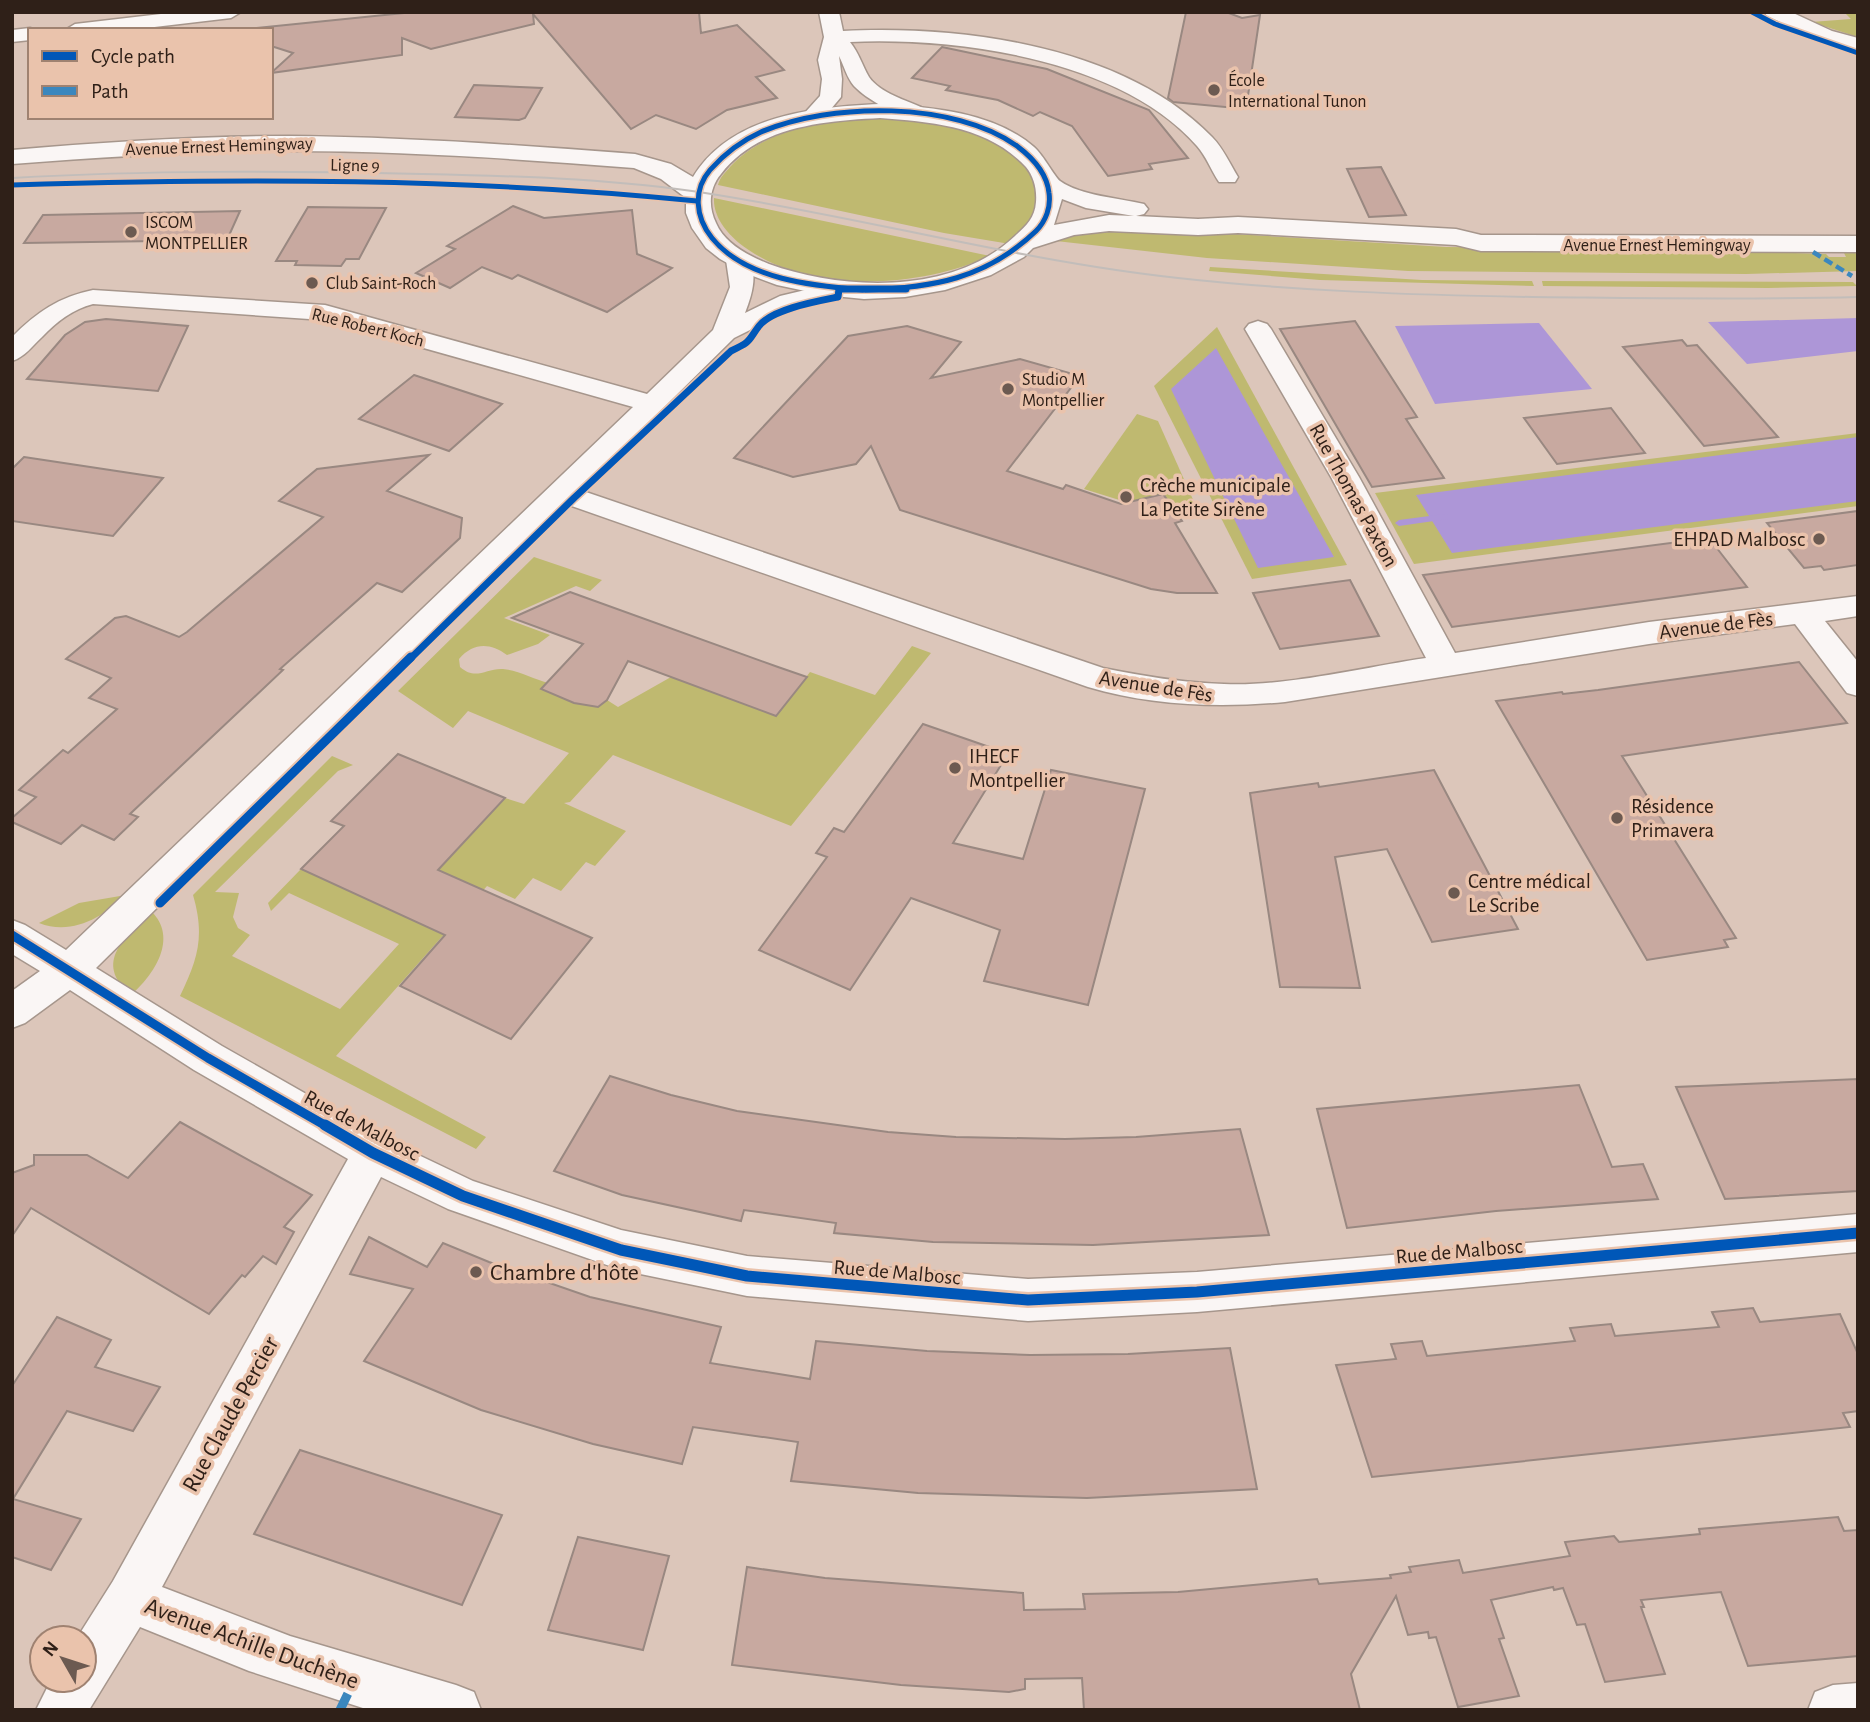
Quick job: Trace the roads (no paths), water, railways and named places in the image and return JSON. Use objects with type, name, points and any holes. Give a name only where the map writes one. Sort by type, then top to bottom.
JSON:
[{"type":"main road","points":[[880,111],[915,113],[968,124],[1012,143],[1041,170],[1048,185],[1049,204],[1043,222],[1029,241],[1010,256],[988,267],[934,284],[871,290],[839,289],[801,284],[767,274],[738,260],[711,238],[703,226],[698,196],[708,172],[734,148],[756,135],[812,117],[880,111]]},
{"type":"main road","name":"Avenue Ernest Hemingway","points":[[12,157],[176,147],[326,144],[463,148],[635,161],[734,148]]},
{"type":"main road","name":"Avenue Ernest Hemingway","points":[[635,161],[670,172],[698,196]]},
{"type":"main road","name":"Avenue Ernest Hemingway","points":[[1048,185],[1101,204],[1202,217],[1238,225]]},
{"type":"main road","name":"Avenue Ernest Hemingway","points":[[1029,241],[1071,228],[1109,223],[1198,227],[1238,225],[1456,237],[1481,243],[1858,244]]},
{"type":"main road","name":"Avenue Ernest Hemingway","points":[[1456,237],[1479,232],[1858,224]]},
{"type":"street","points":[[92,28],[231,12]]},
{"type":"street","points":[[812,117],[830,97],[832,79],[828,60],[834,37],[829,12]]},
{"type":"street","points":[[1774,12],[1813,30],[1858,45]]},
{"type":"street","points":[[834,37],[912,35],[947,38],[1028,52],[1078,67],[1169,108],[1200,136],[1219,158],[1227,177]]},
{"type":"street","points":[[834,37],[848,53],[860,81],[874,93],[915,113]]},
{"type":"street","points":[[725,333],[742,287],[738,260]]},
{"type":"street","points":[[12,1012],[70,970],[725,333],[789,301],[839,289]]},
{"type":"street","name":"Rue Robert Koch","points":[[12,353],[53,311],[77,300],[93,297],[325,313],[653,404]]},
{"type":"street","name":"Rue Thomas Paxton","points":[[1258,329],[1345,477],[1445,664]]},
{"type":"street","name":"Avenue de Fès","points":[[561,493],[1099,679],[1164,691],[1227,696],[1299,689],[1690,627],[1804,615],[1858,606]]},
{"type":"street","points":[[1804,615],[1858,685]]},
{"type":"street","name":"Rue de Malbosc","points":[[12,935],[208,1058],[373,1153],[463,1195],[621,1250],[747,1276],[1028,1300],[1197,1292],[1858,1233]]},
{"type":"street","name":"Rue Claude Percier","points":[[98,1649],[130,1598],[373,1153]]},
{"type":"street","name":"Avenue Achille Duchène","points":[[130,1598],[347,1696],[456,1710]]},
{"type":"street","points":[[61,1710],[71,1694]]},
{"type":"street","points":[[1833,1710],[1858,1708]]},
{"type":"waterway","points":[[1399,523],[1445,517]]},
{"type":"tram line","points":[[12,178],[166,172],[268,172],[591,180],[753,201],[995,249],[1178,278],[1355,292],[1488,296],[1858,297]]},
{"type":"place","name":"École International Tunon","points":[[1214,90]]},
{"type":"place","name":"ISCOM MONTPELLIER","points":[[131,232]]},
{"type":"place","name":"Club Saint-Roch","points":[[312,283]]},
{"type":"place","name":"Studio M Montpellier","points":[[1008,389]]},
{"type":"place","name":"Crèche municipale La Petite Sirène","points":[[1126,497]]},
{"type":"place","name":"EHPAD Malbosc","points":[[1819,539]]},
{"type":"place","name":"IHECF Montpellier","points":[[955,768]]},
{"type":"place","name":"Résidence Primavera","points":[[1617,818]]},
{"type":"place","name":"Centre médical Le Scribe","points":[[1454,893]]},
{"type":"place","name":"Chambre d'hôte","points":[[476,1272]]}]
